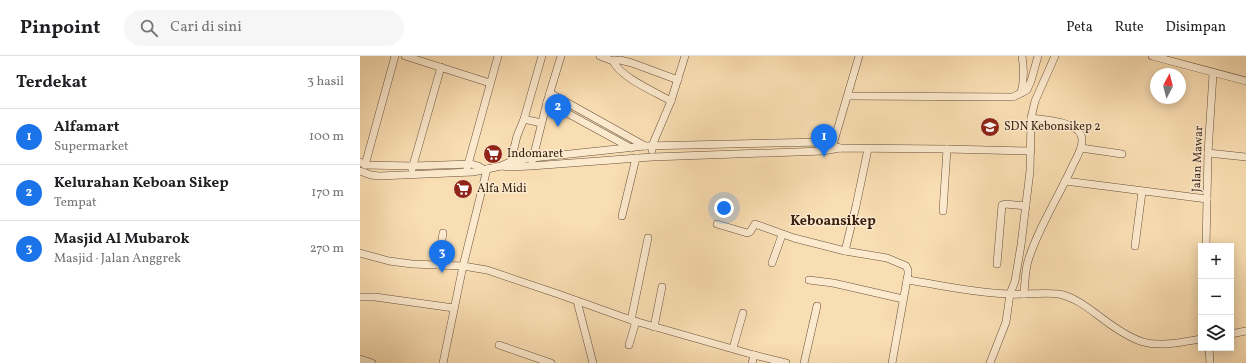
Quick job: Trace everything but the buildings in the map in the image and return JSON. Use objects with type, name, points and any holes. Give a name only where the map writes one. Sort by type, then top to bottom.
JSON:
[{"type":"street","points":[[362,166],[395,56]]},
{"type":"street","points":[[405,56],[490,83]]},
{"type":"street","points":[[466,172],[498,56]]},
{"type":"street","points":[[507,165],[524,119],[542,56]]},
{"type":"street","points":[[532,166],[532,158],[541,123],[562,56]]},
{"type":"street","points":[[600,56],[612,61],[620,60],[632,63],[678,80]]},
{"type":"street","points":[[652,157],[649,146],[671,100],[685,56]]},
{"type":"street","points":[[832,148],[859,56]]},
{"type":"street","points":[[1021,93],[1023,79],[1022,56]]},
{"type":"street","points":[[848,96],[1007,97],[1027,90],[1038,56]]},
{"type":"street","points":[[1015,294],[1015,281],[1022,245],[1031,151],[1031,118],[1035,101],[1055,56]]},
{"type":"street","points":[[1152,56],[1213,74],[1246,81]]},
{"type":"street","points":[[612,61],[617,69],[626,75],[671,100]]},
{"type":"street","points":[[412,174],[440,68]]},
{"type":"street","name":"Jalan Mawar","points":[[1206,243],[1208,153],[1213,74]]},
{"type":"street","points":[[550,93],[649,146]]},
{"type":"street","points":[[547,102],[631,148]]},
{"type":"street","points":[[990,363],[1035,241],[1080,148],[1081,135],[1073,126],[1064,123],[1031,118]]},
{"type":"street","points":[[524,119],[541,123]]},
{"type":"street","points":[[362,166],[374,176],[466,172],[507,165],[532,158],[649,146],[823,142],[832,148]]},
{"type":"street","points":[[507,165],[532,166],[652,157],[832,148],[1031,151]]},
{"type":"street","points":[[1080,148],[1122,154]]},
{"type":"street","points":[[845,251],[868,149]]},
{"type":"street","points":[[943,211],[947,149]]},
{"type":"street","points":[[1208,153],[1246,157]]},
{"type":"street","points":[[622,216],[636,158]]},
{"type":"street","points":[[362,166],[468,164],[485,169]]},
{"type":"street","points":[[443,363],[485,169]]},
{"type":"street","points":[[1065,181],[1142,192],[1207,199]]},
{"type":"street","points":[[1135,246],[1142,192]]},
{"type":"street","points":[[996,264],[1002,205],[1026,206]]},
{"type":"street","points":[[716,224],[747,234],[755,224],[782,235],[845,251],[887,258],[899,262],[907,268],[907,280],[892,363]]},
{"type":"street","points":[[438,265],[443,232]]},
{"type":"street","points":[[772,263],[782,235]]},
{"type":"street","points":[[629,345],[648,238]]},
{"type":"street","points":[[360,253],[389,261],[412,264],[463,266],[487,270],[633,321],[786,363]]},
{"type":"street","points":[[809,280],[833,283],[903,299]]},
{"type":"street","points":[[907,280],[1015,294],[1036,293],[1060,295],[1074,299],[1133,338],[1144,342],[1164,343],[1198,339]]},
{"type":"street","points":[[654,327],[662,287]]},
{"type":"street","points":[[360,296],[454,308]]},
{"type":"street","points":[[577,301],[593,363]]},
{"type":"street","points":[[804,363],[817,306]]},
{"type":"street","points":[[733,348],[743,313]]},
{"type":"street","points":[[1234,333],[1246,331]]},
{"type":"street","points":[[499,345],[551,363]]},
{"type":"street","points":[[1209,351],[1210,363]]},
{"type":"street","points":[[752,363],[754,355]]},
{"type":"street","points":[[360,359],[371,363]]},
{"type":"place","name":"Kelurahan Keboan Sikep","points":[[558,127]]},
{"type":"place","name":"SDN Kebonsikep 2","points":[[990,127]]},
{"type":"place","name":"Indomaret","points":[[493,154]]},
{"type":"place","name":"Alfamart","points":[[824,157]]},
{"type":"place","name":"Alfa Midi","points":[[463,189]]},
{"type":"place","name":"Masjid Al Mubarok","points":[[442,273]]},
{"type":"district","name":"Keboansikep","points":[[833,221]]}]
